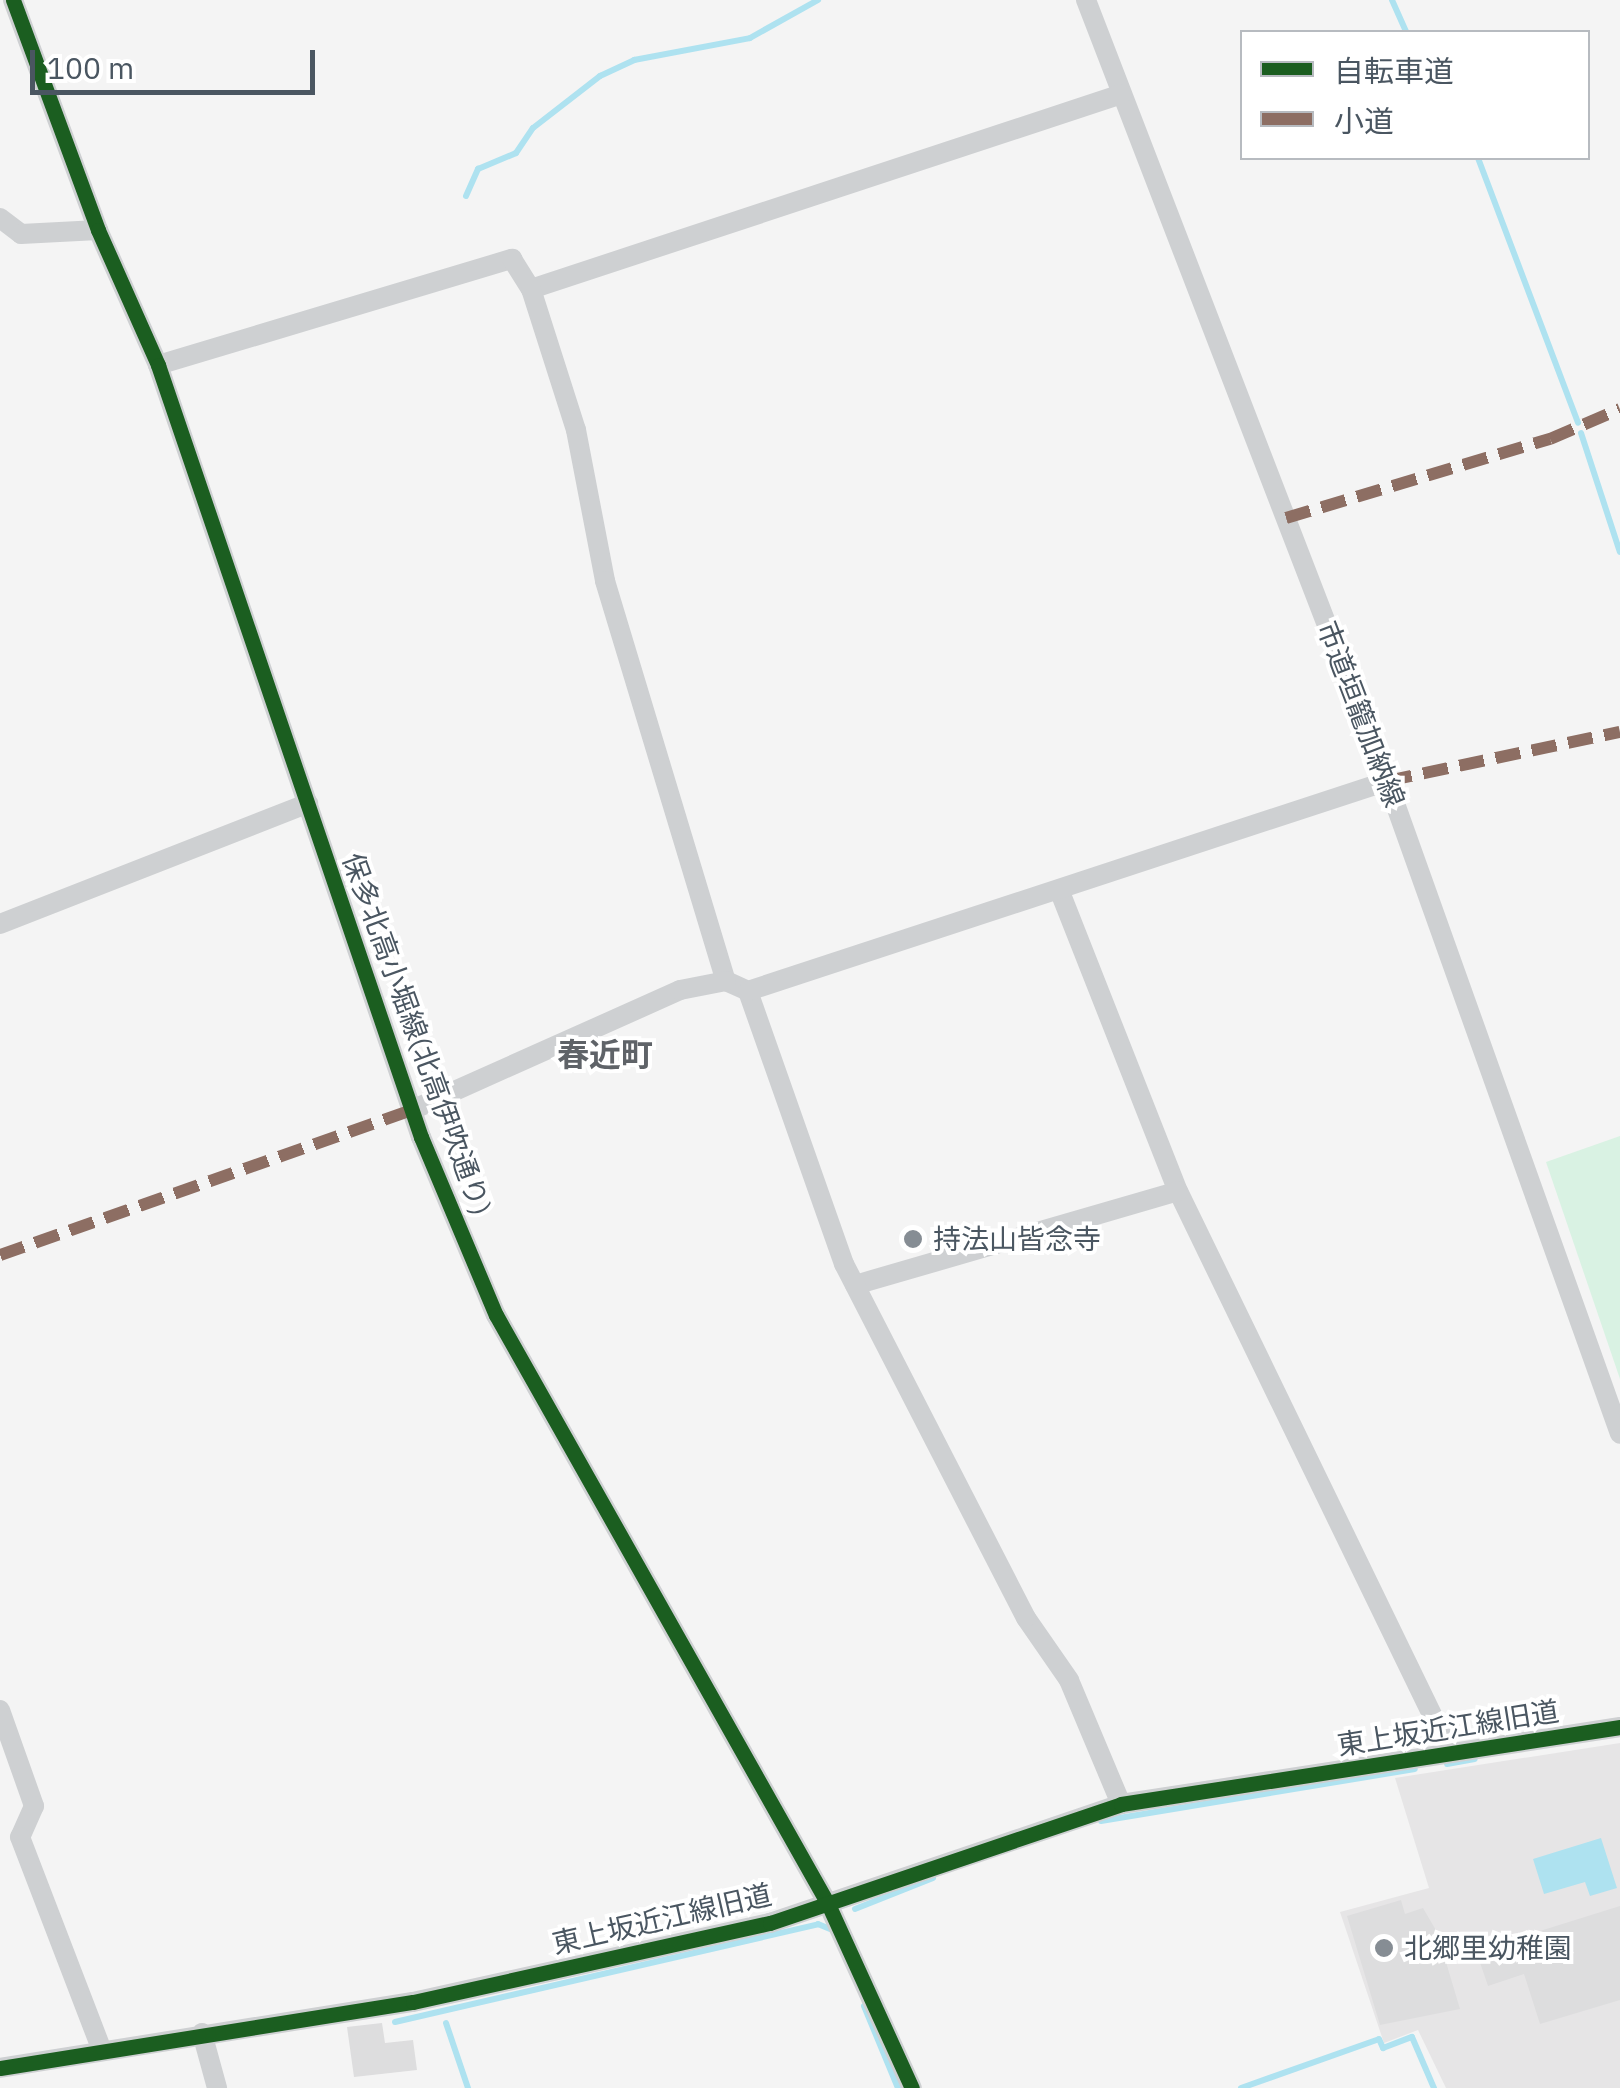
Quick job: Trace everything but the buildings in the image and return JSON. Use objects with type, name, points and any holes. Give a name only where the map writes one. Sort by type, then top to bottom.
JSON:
[{"type":"street","name":"保多北高小堀線(北高伊吹通り)","points":[[13,0],[98,230],[158,365],[412,1110],[536,1395],[828,1904],[912,2088]]},
{"type":"street","name":"市道垣籠加納線","points":[[1086,0],[1387,781],[1620,1434]]},
{"type":"street","points":[[530,289],[1122,94]]},
{"type":"street","points":[[0,218],[21,234],[98,230]]},
{"type":"street","points":[[158,365],[512,259],[530,289],[576,430],[605,581],[726,981]]},
{"type":"street","points":[[412,1110],[680,990],[726,981],[748,991],[1060,892],[1387,781]]},
{"type":"street","points":[[0,924],[308,803]]},
{"type":"street","points":[[1060,892],[1178,1191],[1444,1754]]},
{"type":"street","points":[[748,991],[855,1285],[1026,1618],[1069,1680],[1121,1804]]},
{"type":"street","points":[[855,1285],[1178,1191]]},
{"type":"street","points":[[0,1710],[34,1806],[20,1837],[101,2048]]},
{"type":"street","name":"東上坂近江線旧道","points":[[0,2068],[101,2048],[413,2002],[828,1904],[1121,1804],[1620,1726]]},
{"type":"street","points":[[202,2033],[217,2088]]},
{"type":"shaded area","points":[[1620,1743],[1620,2088],[1446,2088],[1418,2030],[1384,2043],[1340,1912],[1429,1888],[1395,1778]]},
{"type":"green space","points":[[1620,1136],[1620,1379],[1546,1162]]},
{"type":"water","points":[[1601,1838],[1617,1888],[1590,1896],[1585,1882],[1544,1894],[1533,1859]]},
{"type":"waterway","points":[[466,196],[478,169],[516,153],[533,128],[600,76],[634,60],[750,38],[818,0]]},
{"type":"waterway","points":[[1392,0],[1405,30]]},
{"type":"waterway","points":[[1479,160],[1578,423]]},
{"type":"waterway","points":[[1581,433],[1620,552]]},
{"type":"waterway","points":[[1447,1764],[1475,1759]]},
{"type":"waterway","points":[[1101,1821],[1415,1769]]},
{"type":"waterway","points":[[855,1909],[933,1878]]},
{"type":"waterway","points":[[395,2022],[818,1924],[832,1930]]},
{"type":"waterway","points":[[864,2006],[898,2088]]},
{"type":"waterway","points":[[446,2023],[468,2088]]},
{"type":"waterway","points":[[1241,2088],[1379,2039],[1383,2048],[1412,2037],[1434,2088]]},
{"type":"marked path","points":[[1286,518],[1550,439],[1620,409]]},
{"type":"marked path","points":[[1387,781],[1620,732]]},
{"type":"marked path","points":[[0,1255],[412,1110]]},
{"type":"cycle path","points":[[13,0],[98,230],[158,365],[421,1137],[496,1315],[828,1904],[912,2088]]},
{"type":"cycle path","points":[[0,2068],[413,2002],[770,1923],[1121,1804],[1620,1727]]},
{"type":"place","name":"持法山皆念寺","points":[[913,1239]]},
{"type":"place","name":"北郷里幼稚園","points":[[1384,1948]]},
{"type":"district","name":"春近町","points":[[605,1054]]}]
